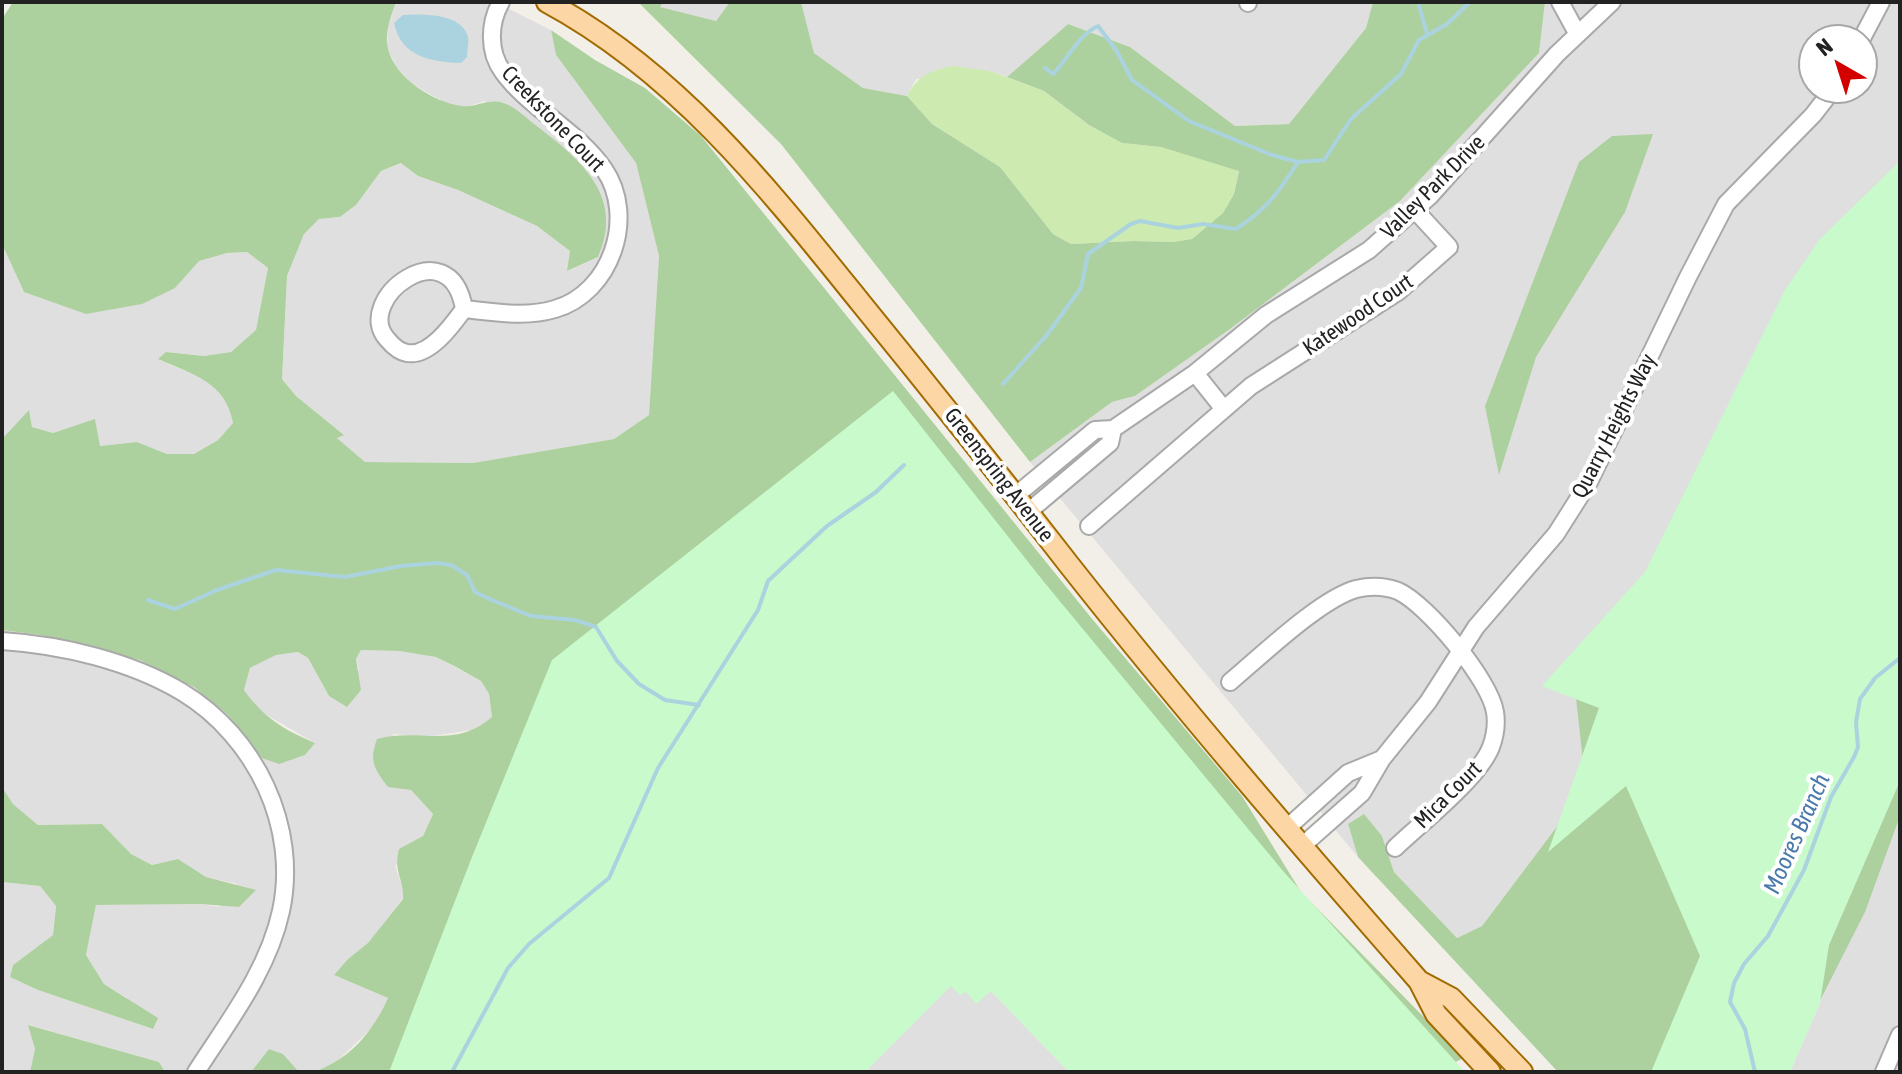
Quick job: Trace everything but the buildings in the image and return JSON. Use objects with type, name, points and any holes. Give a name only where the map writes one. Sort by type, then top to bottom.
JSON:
[{"type":"main road","name":"Greenspring Avenue","points":[[547,2],[631,58],[732,149],[794,220],[1159,680],[1419,981],[1436,1014],[1490,1072]]},
{"type":"main road","name":"Greenspring Avenue","points":[[1419,981],[1451,998],[1522,1072]]},
{"type":"street","name":"Creekstone Court","points":[[464,309],[511,314],[539,312],[570,303],[598,277],[610,258],[620,220],[614,187],[592,153],[522,93],[502,71],[494,56],[492,39],[496,10],[501,2]]},
{"type":"street","points":[[1560,2],[1577,33]]},
{"type":"street","name":"Valley Park Drive","points":[[1022,504],[1110,443],[1113,429],[1195,373],[1289,299],[1369,250],[1415,210],[1577,33],[1612,2]]},
{"type":"street","points":[[1869,24],[1881,2]]},
{"type":"street","name":"Quarry Heights Way","points":[[1302,846],[1362,793],[1382,759],[1428,702],[1492,607],[1556,534],[1589,482],[1726,204],[1822,104]]},
{"type":"street","name":"Katewood Court","points":[[1089,526],[1223,408],[1282,365],[1399,291],[1449,247],[1415,210]]},
{"type":"street","points":[[437,271],[447,276],[461,296],[464,309],[431,344],[418,352],[406,353],[395,347],[380,330],[382,302],[413,273],[437,271]]},
{"type":"street","points":[[1195,373],[1223,408]]},
{"type":"street","name":"Mica Court","points":[[1230,682],[1338,596],[1369,587],[1397,591],[1412,600],[1481,677],[1495,712],[1496,730],[1483,763],[1395,848]]},
{"type":"street","points":[[2,641],[77,653],[123,665],[173,688],[207,711],[227,731],[263,779],[281,828],[285,885],[280,913],[260,970],[196,1072]]},
{"type":"street","name":"Quarry Heights Way","points":[[1287,828],[1348,773],[1382,759]]},
{"type":"street","points":[[1884,1072],[1900,1035]]},
{"type":"shaded area","points":[[396,2],[495,2],[551,30],[556,55],[636,163],[659,256],[649,415],[614,439],[473,463],[365,462],[336,437],[343,434],[296,396],[282,379],[287,276],[304,234],[319,219],[340,217],[356,205],[381,171],[402,163],[418,176],[458,190],[537,226],[571,251],[568,271],[598,257],[485,101],[466,107],[446,103],[410,83],[396,66],[387,48],[388,27]]},
{"type":"shaded area","points":[[663,2],[730,2],[716,21],[659,7]]},
{"type":"shaded area","points":[[801,2],[1373,2],[1366,28],[1289,124],[1235,126],[1130,47],[1068,24],[1007,77],[990,71],[916,79],[907,96],[863,88],[814,53]]},
{"type":"shaded area","points":[[1545,2],[1900,2],[1900,171],[1586,788],[1482,926],[1457,938],[1394,872],[1382,836],[1348,824],[1358,857],[1030,462],[1112,402],[1135,396],[1230,329],[1400,201],[1539,53]]},
{"type":"shaded area","points":[[2,244],[24,292],[175,288],[198,261],[227,253],[247,252],[268,268],[256,331],[231,352],[204,356],[166,352],[159,360],[209,381],[229,405],[233,423],[218,440],[194,454],[167,454],[137,442],[99,446],[95,420],[53,433],[32,427],[29,411],[2,439]]},
{"type":"shaded area","points":[[2,630],[41,635],[140,660],[194,687],[227,714],[262,758],[315,743],[258,710],[244,690],[250,668],[276,655],[298,652],[308,658],[329,696],[359,670],[356,659],[361,650],[399,651],[436,657],[481,681],[489,694],[492,717],[478,729],[426,737],[393,734],[388,786],[411,790],[433,814],[423,836],[395,866],[404,892],[403,898],[368,944],[334,975],[388,998],[375,1025],[334,1064],[314,1072],[299,1072],[283,1054],[269,1049],[251,1072],[165,1072],[159,1062],[29,1025],[35,1049],[30,1072],[2,1072],[2,882],[40,886],[56,905],[53,935],[13,965],[11,977],[38,990],[153,1029],[126,997],[104,984],[86,955],[96,905],[200,904],[219,907],[237,884],[206,877],[178,859],[152,865],[131,854],[102,824],[38,825],[13,804],[2,787]]},
{"type":"shaded area","points":[[1900,781],[1900,1072],[1790,1072],[1820,1003],[1829,945]]},
{"type":"shaded area","points":[[951,985],[966,992],[990,990],[1069,1072],[865,1072]]},
{"type":"green space","points":[[13,2],[396,2],[387,43],[392,60],[407,79],[428,94],[451,104],[467,106],[498,102],[508,105],[583,167],[602,198],[606,216],[605,236],[598,257],[567,271],[570,251],[537,226],[458,190],[418,176],[401,163],[381,171],[356,205],[340,217],[319,219],[304,234],[287,276],[282,379],[296,396],[344,435],[337,438],[365,462],[473,463],[614,439],[649,415],[659,256],[636,163],[556,55],[551,30],[595,60],[645,88],[701,136],[1093,620],[1242,796],[1301,892],[1464,1058],[1434,1072],[1094,900],[503,1072],[314,1072],[339,1059],[359,1043],[388,998],[334,975],[368,943],[403,899],[397,864],[399,849],[423,836],[433,814],[411,790],[388,787],[379,775],[373,754],[377,739],[464,733],[492,717],[489,694],[481,681],[436,657],[399,651],[361,650],[356,659],[361,690],[347,707],[329,696],[308,658],[298,652],[276,655],[250,668],[244,690],[275,722],[315,743],[305,755],[279,764],[262,758],[227,714],[194,687],[140,660],[41,635],[2,630],[2,439],[29,410],[32,427],[53,433],[95,419],[100,446],[137,442],[167,454],[194,454],[218,440],[233,423],[223,398],[206,381],[158,359],[166,352],[204,356],[231,352],[256,330],[268,268],[247,252],[227,253],[199,261],[175,288],[142,304],[86,314],[24,292],[2,244],[2,19]]},
{"type":"green space","points":[[638,2],[663,2],[660,7],[716,21],[730,2],[801,2],[814,53],[863,88],[907,96],[932,124],[1000,167],[1053,234],[1071,244],[1192,239],[1223,213],[1234,194],[1239,171],[1161,147],[1122,143],[1089,125],[1044,91],[1007,77],[1068,24],[1130,47],[1235,126],[1289,124],[1366,28],[1373,2],[1545,2],[1539,53],[1400,201],[1230,329],[1135,396],[1112,402],[1030,462],[781,144]]},
{"type":"green space","points":[[953,66],[990,71],[1044,91],[1089,125],[1122,143],[1161,147],[1239,170],[1234,194],[1223,213],[1192,239],[1071,244],[1053,234],[1000,167],[932,124],[907,96],[926,75]]},
{"type":"green space","points":[[1653,134],[1625,212],[1536,357],[1499,475],[1485,406],[1579,162],[1612,136]]},
{"type":"green space","points":[[1900,161],[1900,781],[1829,945],[1820,1003],[1790,1072],[1651,1072],[1700,956],[1626,786],[1548,852],[1599,708],[1542,686],[1645,572],[1785,290],[1820,239]]},
{"type":"green space","points":[[1900,171],[1900,816],[1865,912],[1801,1038],[1790,1072],[1558,1072],[1358,857],[1348,824],[1364,814],[1382,836],[1394,872],[1457,938],[1482,926],[1586,788],[1572,662],[1689,519]]},
{"type":"green space","points":[[893,391],[1044,582],[1283,871],[1465,1072],[1069,1072],[991,991],[976,1004],[966,992],[960,995],[951,986],[865,1072],[389,1072],[552,660]]},
{"type":"green space","points":[[2,787],[13,804],[38,825],[102,824],[131,854],[152,865],[178,859],[206,877],[256,890],[239,907],[200,904],[96,905],[86,955],[104,984],[158,1018],[153,1029],[38,990],[10,977],[13,965],[53,935],[56,906],[40,886],[2,882]]},
{"type":"green space","points":[[28,1025],[159,1062],[165,1072],[30,1072],[35,1049]]},
{"type":"green space","points":[[269,1049],[283,1054],[299,1072],[251,1072]]},
{"type":"water","points":[[403,15],[440,17],[458,23],[468,37],[467,57],[461,63],[439,61],[410,50],[403,43],[394,23]]},
{"type":"waterway","points":[[1418,2],[1427,34]]},
{"type":"waterway","points":[[1003,384],[1046,336],[1081,288],[1088,254],[1140,221],[1178,228],[1203,224],[1236,229],[1272,199],[1298,162],[1324,160],[1351,119],[1401,74],[1419,40],[1447,24],[1470,2]]},
{"type":"waterway","points":[[1045,68],[1053,74],[1079,41],[1098,26],[1116,50],[1132,80],[1189,121],[1272,155],[1298,162]]},
{"type":"waterway","points":[[452,1072],[508,968],[529,944],[609,878],[658,768],[758,610],[768,581],[827,526],[876,492],[904,465]]},
{"type":"waterway","points":[[148,600],[175,609],[217,590],[276,570],[345,577],[401,566],[451,565],[467,575],[475,592],[492,600],[531,616],[575,620],[596,627],[617,661],[639,684],[665,700],[699,705]]},
{"type":"waterway","name":"Moores Branch","points":[[1755,1072],[1745,1029],[1730,1002],[1734,983],[1744,964],[1768,936],[1804,870],[1831,797],[1858,747],[1856,722],[1860,699],[1875,678],[1900,658]]}]
